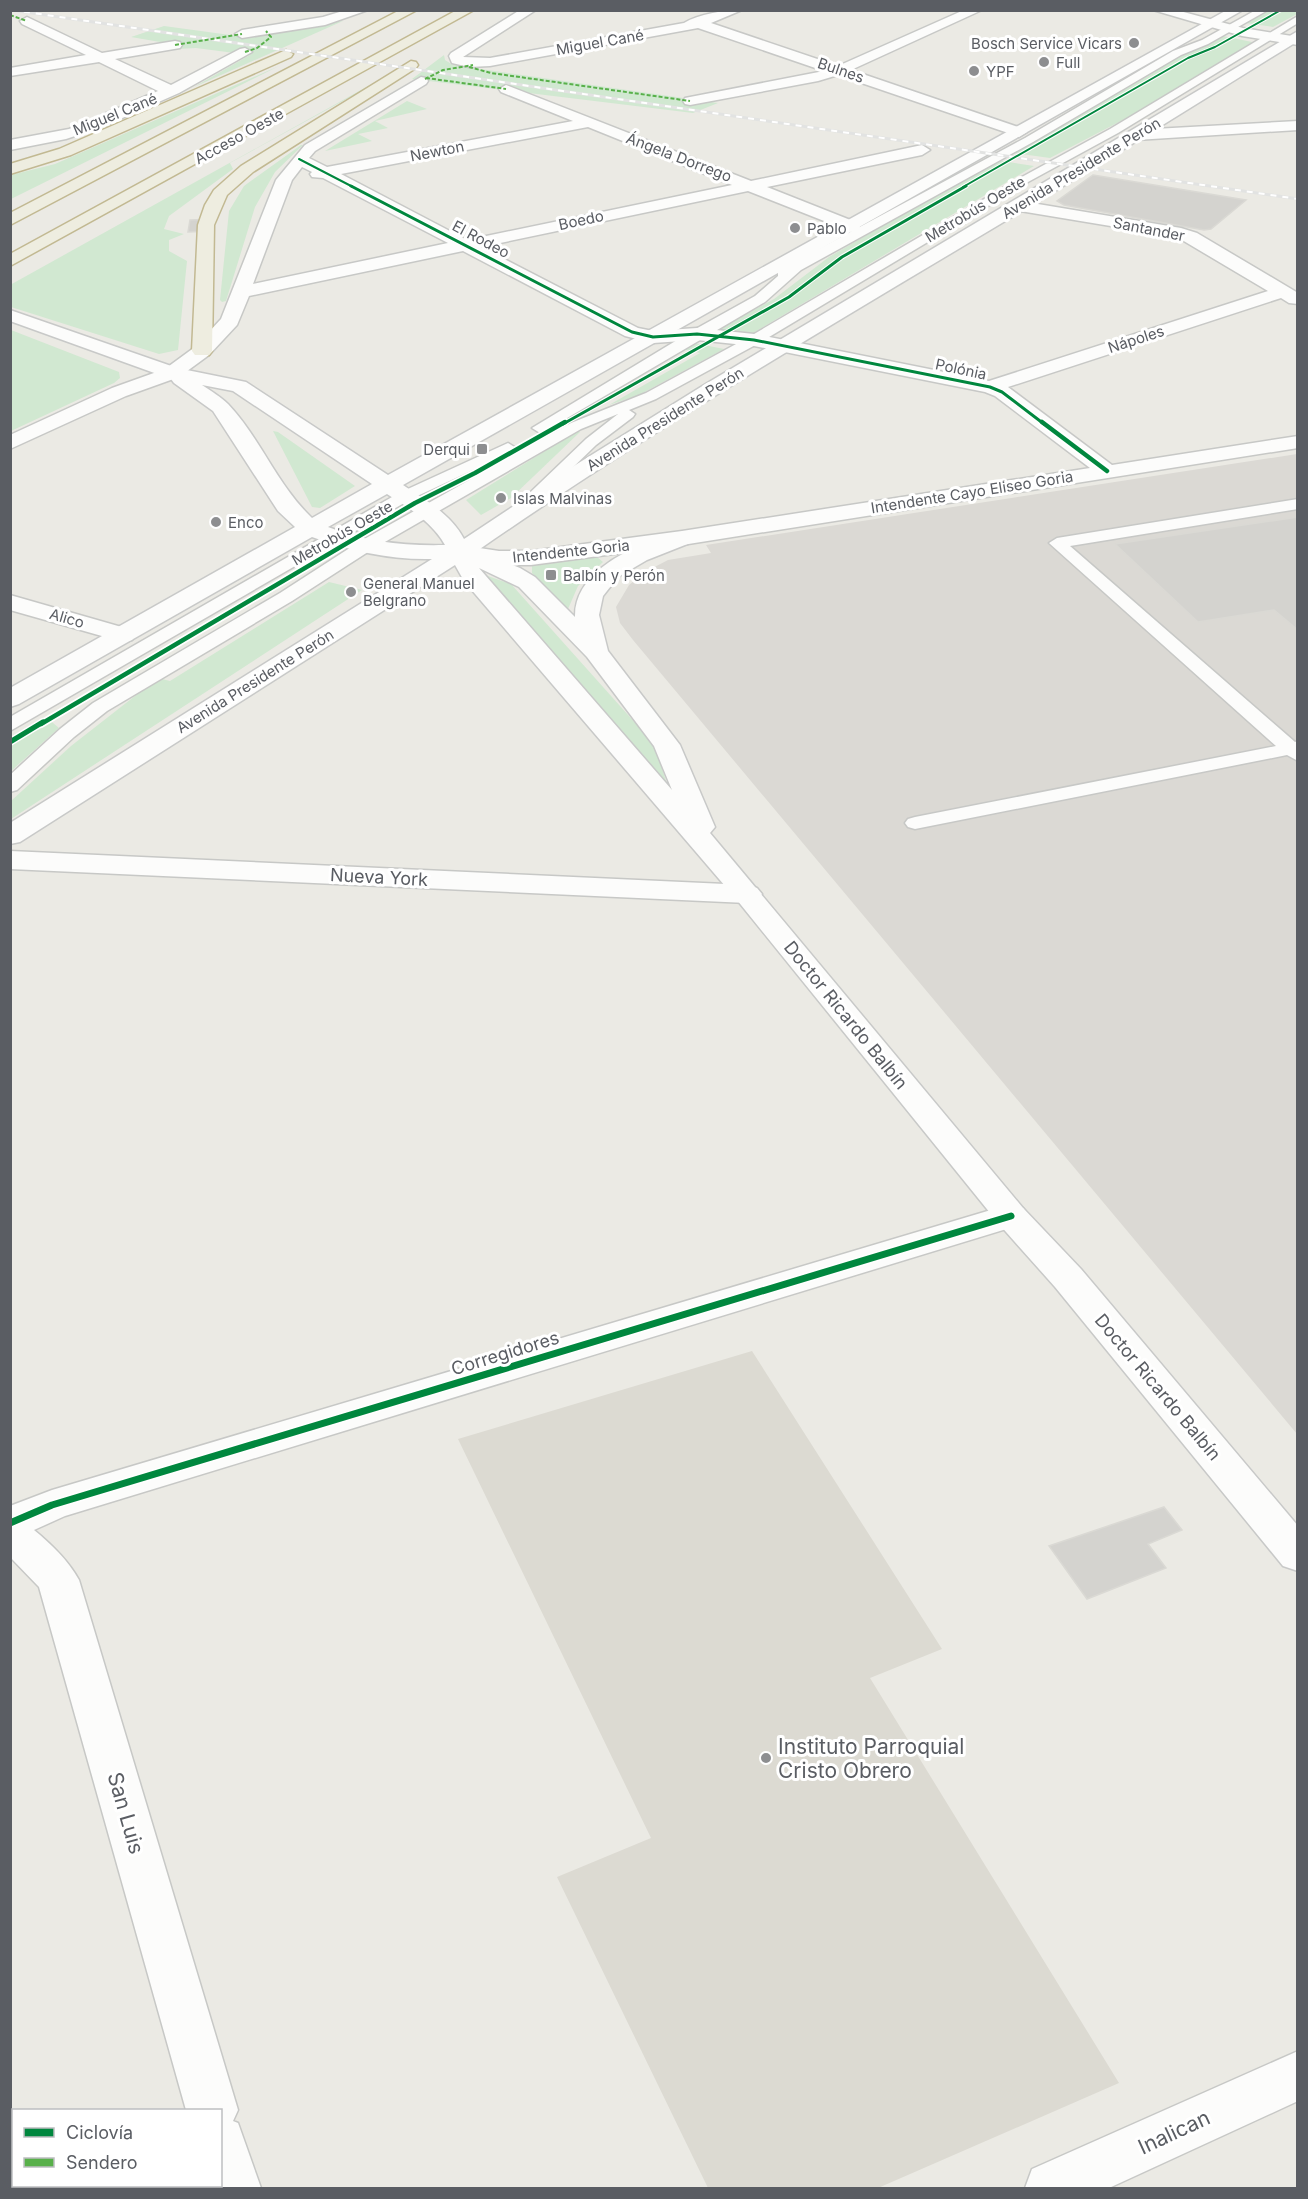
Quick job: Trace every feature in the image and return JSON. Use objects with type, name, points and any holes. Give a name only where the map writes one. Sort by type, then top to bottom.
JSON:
[{"type":"highway","points":[[323,37],[384,10]]},
{"type":"highway","name":"Acceso Oeste","points":[[10,220],[411,10]]},
{"type":"highway","name":"Acceso Oeste","points":[[10,261],[468,10]]},
{"type":"highway","points":[[10,169],[65,152],[303,46]]},
{"type":"highway","points":[[202,351],[206,225],[220,193],[247,169],[419,60]]},
{"type":"street","points":[[330,10],[345,17]]},
{"type":"street","points":[[242,34],[345,17],[362,10]]},
{"type":"street","name":"Miguel Cané","points":[[530,10],[460,52],[456,58],[461,62],[490,62],[700,24],[736,10]]},
{"type":"street","points":[[690,101],[818,77],[840,70],[976,10]]},
{"type":"street","points":[[1159,10],[1228,28],[1295,39]]},
{"type":"street","points":[[10,699],[309,528],[397,490],[653,336],[1237,10]]},
{"type":"street","name":"Bulnes","points":[[672,14],[1019,132]]},
{"type":"street","points":[[27,21],[163,88],[174,90]]},
{"type":"street","name":"Avenida Presidente Perón","points":[[10,836],[460,552],[518,511],[785,345],[1295,39]]},
{"type":"street","points":[[10,72],[175,45]]},
{"type":"street","name":"Miguel Cané","points":[[10,145],[72,132],[174,90],[245,52]]},
{"type":"street","points":[[10,443],[119,392],[172,373],[202,351],[230,321],[271,219],[284,180],[299,159],[310,148],[421,81]]},
{"type":"street","name":"Ángela Dorrego","points":[[506,89],[750,185],[836,222],[852,226]]},
{"type":"street","name":"Newton","points":[[284,180],[590,122]]},
{"type":"street","points":[[1136,135],[1298,125]]},
{"type":"street","name":"Boedo","points":[[240,292],[922,150]]},
{"type":"street","name":"El Rodeo","points":[[299,159],[632,332],[653,336]]},
{"type":"street","name":"Santander","points":[[1020,206],[1181,233],[1290,296]]},
{"type":"street","name":"Nápoles","points":[[990,387],[1290,296]]},
{"type":"street","points":[[19,318],[172,373],[220,407],[233,423],[286,506],[309,528],[365,546],[407,553],[460,552],[512,573],[527,582],[596,652],[667,745],[710,851]]},
{"type":"street","name":"Polónia","points":[[653,336],[697,334],[754,340],[990,387],[1002,392],[1107,471]]},
{"type":"street","name":"Doctor Ricardo Balbín","points":[[172,373],[238,386],[397,490],[426,510],[447,530],[472,576],[747,894],[1011,1216],[1068,1278],[1298,1555]]},
{"type":"street","name":"Intendente Cayo Eliseo Goria","points":[[682,538],[1298,442]]},
{"type":"street","points":[[596,652],[587,612],[591,594],[609,574],[629,559],[651,547],[682,538]]},
{"type":"street","name":"Intendente Goria","points":[[460,552],[499,558],[531,558],[682,538]]},
{"type":"street","name":"Alico","points":[[10,602],[123,635]]},
{"type":"street","name":"Nueva York","points":[[10,860],[747,894]]},
{"type":"street","name":"Corregidores","points":[[10,1523],[52,1505],[1011,1216]]},
{"type":"street","name":"San Luis","points":[[10,1534],[34,1552],[58,1580],[212,2109]]},
{"type":"street","name":"Inalican","points":[[1051,2188],[1298,2075]]},
{"type":"street","points":[[222,2148],[234,2188]]},
{"type":"lane","name":"Metrobús Oeste","points":[[653,336],[700,316],[796,267],[1029,140],[1177,53],[1205,42],[1264,10]]},
{"type":"lane","name":"Metrobús Oeste","points":[[10,786],[67,733],[100,707],[286,597],[365,546],[576,426],[651,396],[754,340],[1024,180],[1134,119],[1298,19]]},
{"type":"lane","name":"Metrobús Oeste","points":[[10,725],[333,537],[397,490],[500,452],[760,299],[796,267]]},
{"type":"lane","name":"Metrobús Oeste","points":[[518,511],[591,442],[651,396]]},
{"type":"lane","points":[[1295,750],[1057,543],[1298,504]]},
{"type":"lane","points":[[915,823],[1295,750]]},
{"type":"shaded area","points":[[1297,454],[1297,1434],[633,640],[620,623],[616,607],[629,585],[645,572],[668,560],[711,553],[706,545]]},
{"type":"shaded area","name":"Instituto Parroquial Cristo Obrero","points":[[752,1351],[942,1649],[870,1678],[1119,2083],[878,2188],[708,2188],[557,1877],[651,1838],[458,1439]]},
{"type":"green space","points":[[1271,10],[1297,11],[1297,14],[1273,27],[1246,23]]},
{"type":"green space","points":[[343,21],[194,87],[250,55],[196,48],[177,49],[159,45],[160,42],[131,37],[164,26],[245,37]]},
{"type":"green space","points":[[1223,36],[1252,42],[1209,75],[1050,158],[1014,153],[1183,54]]},
{"type":"green space","points":[[444,55],[445,60],[453,65],[718,103],[693,113],[412,79]]},
{"type":"green space","points":[[279,66],[11,199],[11,175],[55,164]]},
{"type":"green space","points":[[392,74],[230,163],[233,169],[169,216],[164,229],[184,234],[169,240],[169,251],[187,261],[178,350],[159,354],[11,307],[10,285],[388,75]]},
{"type":"green space","points":[[407,101],[427,109],[375,121],[388,128],[358,134],[372,141],[325,151]]},
{"type":"green space","points":[[303,145],[275,172],[255,207],[226,301],[222,302],[220,300],[229,211],[244,186]]},
{"type":"green space","points":[[996,160],[1034,166],[748,336],[717,330],[774,299],[829,257]]},
{"type":"green space","points":[[11,330],[119,372],[120,378],[114,383],[11,431]]},
{"type":"green space","points":[[694,343],[724,349],[639,395],[609,405],[700,353],[682,349]]},
{"type":"green space","points":[[273,431],[278,432],[355,486],[320,508],[312,507]]},
{"type":"green space","points":[[577,431],[580,432],[511,498],[481,515],[466,500]]},
{"type":"green space","points":[[597,557],[603,562],[578,586],[568,609],[532,573],[532,566]]},
{"type":"green space","points":[[482,574],[511,584],[654,744],[670,793]]},
{"type":"green space","points":[[329,582],[362,590],[11,819],[11,801],[71,746],[158,678],[170,681]]},
{"type":"green space","points":[[46,717],[59,728],[11,771],[11,738]]},
{"type":"building","points":[[1093,175],[1246,200],[1211,229],[1204,230],[1064,205],[1057,201]]},
{"type":"building","points":[[215,219],[213,231],[188,232],[190,220]]},
{"type":"building","points":[[1298,517],[1298,630],[1274,610],[1198,622],[1115,544]]},
{"type":"building","points":[[1164,1507],[1182,1530],[1148,1544],[1166,1568],[1087,1599],[1049,1546]]},
{"type":"railway","points":[[12,10],[1298,199]]},
{"type":"marked path","points":[[10,15],[27,21]]},
{"type":"marked path","points":[[245,52],[257,48],[271,37],[266,31]]},
{"type":"marked path","points":[[175,45],[242,34]]},
{"type":"marked path","points":[[425,79],[443,70],[473,65]]},
{"type":"marked path","points":[[469,67],[491,73],[690,101]]},
{"type":"marked path","points":[[426,78],[506,89]]},
{"type":"cycle path","points":[[10,742],[415,503],[475,473],[789,297],[842,257],[1188,58],[1215,47],[1281,10]]},
{"type":"cycle path","points":[[299,159],[632,332],[653,337],[697,334],[754,340],[990,387],[1002,392],[1107,471]]},
{"type":"cycle path","points":[[10,1523],[52,1505],[1011,1216]]},
{"type":"place","name":"Bosch Service Vicars","points":[[1134,43]]},
{"type":"place","name":"Full","points":[[1044,62]]},
{"type":"place","name":"YPF","points":[[974,71]]},
{"type":"place","name":"Pablo","points":[[795,228]]},
{"type":"place","name":"Derqui","points":[[482,449]]},
{"type":"place","name":"Islas Malvinas","points":[[501,498]]},
{"type":"place","name":"Enco","points":[[216,522]]},
{"type":"place","name":"Balbín y Perón","points":[[551,575]]},
{"type":"place","name":"General Manuel Belgrano","points":[[351,592]]},
{"type":"place","name":"Instituto Parroquial Cristo Obrero","points":[[766,1758]]}]
